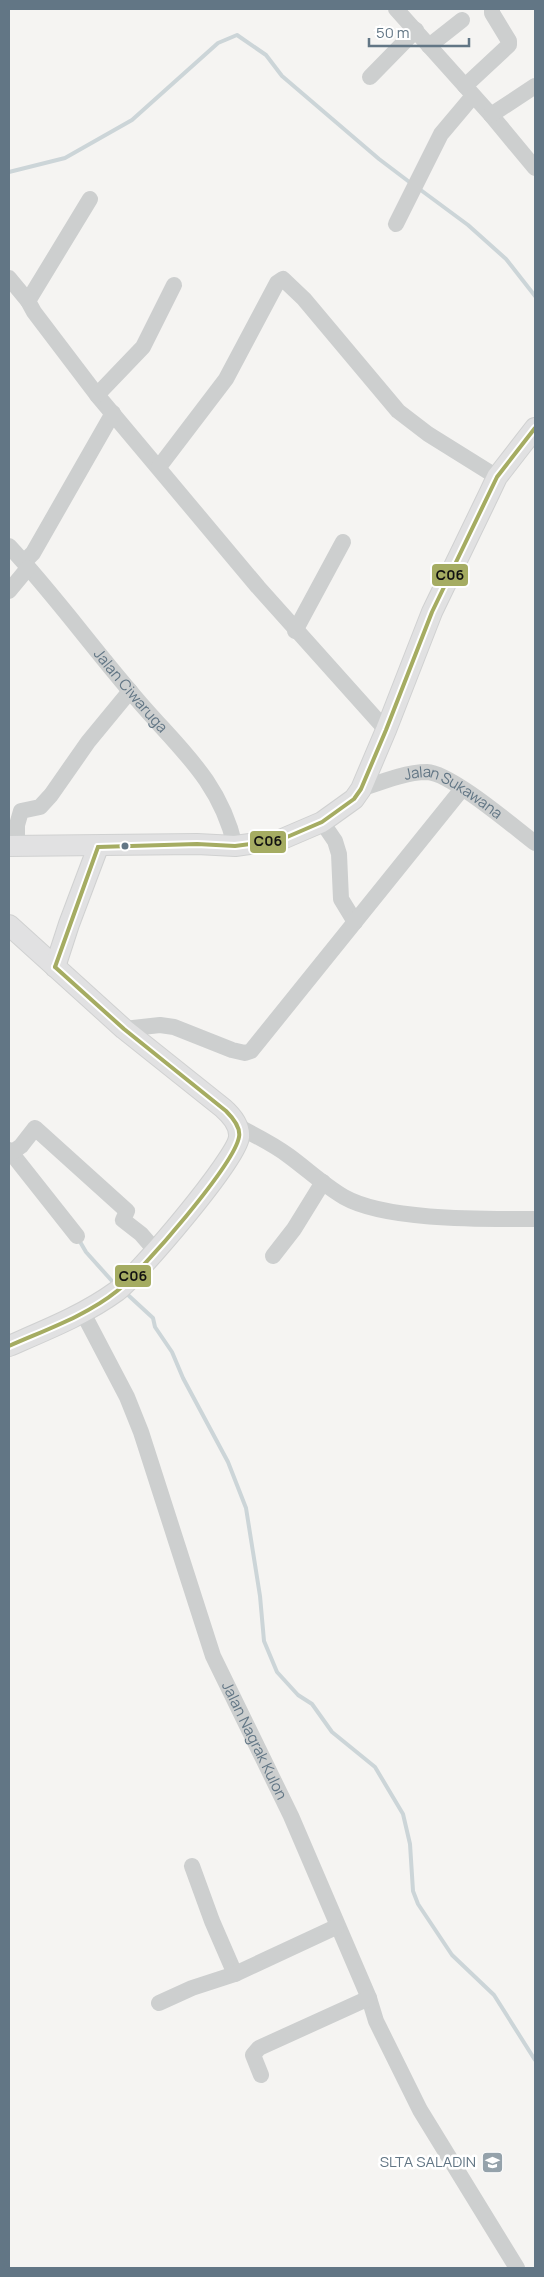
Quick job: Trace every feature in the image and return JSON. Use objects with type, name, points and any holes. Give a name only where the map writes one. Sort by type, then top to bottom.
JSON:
[{"type":"main road","points":[[13,846],[98,847],[198,844],[235,846],[280,840],[322,822],[354,799],[361,789],[386,730],[432,612],[497,477],[535,428]]},
{"type":"main road","points":[[55,967],[68,924],[98,847]]},
{"type":"main road","points":[[9,925],[124,1029],[223,1108],[237,1126],[239,1138],[231,1156],[202,1195],[118,1289],[83,1313],[9,1346]]},
{"type":"street","points":[[396,9],[492,115],[535,168]]},
{"type":"street","points":[[396,224],[441,134],[469,91],[509,45],[509,41],[492,13],[492,9]]},
{"type":"street","points":[[430,46],[462,20]]},
{"type":"street","points":[[370,77],[416,30]]},
{"type":"street","points":[[492,115],[535,86]]},
{"type":"street","points":[[28,300],[90,199]]},
{"type":"street","points":[[9,278],[28,300],[44,326],[97,395],[295,631],[386,730]]},
{"type":"street","points":[[159,467],[226,379],[277,283],[283,279],[304,299],[398,411],[428,434],[497,477]]},
{"type":"street","points":[[97,395],[143,347],[174,285]]},
{"type":"street","points":[[9,591],[26,565],[113,413]]},
{"type":"street","points":[[295,631],[343,542]]},
{"type":"street","name":"Jalan Ciwaruga","points":[[9,546],[84,633],[130,692],[204,776],[228,816],[235,846]]},
{"type":"street","points":[[13,846],[21,811],[40,806],[51,795],[88,742],[130,692]]},
{"type":"street","name":"Jalan Sukawana","points":[[361,789],[399,777],[427,772],[440,776],[462,789],[535,843]]},
{"type":"street","points":[[124,1029],[160,1025],[174,1027],[204,1040],[248,1053],[462,789]]},
{"type":"street","points":[[322,822],[335,841],[339,854],[341,898],[356,922]]},
{"type":"street","points":[[237,1126],[263,1139],[343,1197],[372,1208],[457,1217],[535,1219]]},
{"type":"street","points":[[77,1236],[11,1152],[35,1128],[127,1211],[123,1220],[141,1234],[154,1249]]},
{"type":"street","points":[[273,1256],[294,1229],[323,1182]]},
{"type":"street","name":"Jalan Nagrak Kulon","points":[[83,1313],[127,1397],[137,1423],[213,1656],[291,1816],[336,1927],[369,1998],[376,2021],[408,2085],[517,2268]]},
{"type":"street","points":[[192,1866],[212,1921],[236,1974]]},
{"type":"street","points":[[159,2003],[192,1988],[236,1974],[336,1927]]},
{"type":"street","points":[[261,2075],[253,2055],[259,2048],[369,1998]]},
{"type":"waterway","points":[[9,172],[65,158],[132,120],[218,43],[237,35],[266,55],[282,76],[379,159],[412,184]]},
{"type":"waterway","points":[[418,188],[468,225],[506,259],[535,296]]},
{"type":"waterway","points":[[79,1240],[86,1252],[112,1281]]},
{"type":"waterway","points":[[128,1295],[153,1318],[155,1327],[172,1352],[183,1378],[228,1462],[246,1508],[260,1596],[264,1641],[277,1672],[298,1695],[312,1704],[332,1732],[375,1767],[403,1814],[410,1844],[413,1891],[418,1904],[452,1955],[494,1995],[535,2060]]},
{"type":"transit line","name":"C06","points":[[98,847],[197,844],[235,846],[280,840],[322,822],[354,799],[361,789],[386,730],[432,612],[497,477],[535,428]]},
{"type":"transit line","name":"C06","points":[[55,967],[98,847]]},
{"type":"transit line","name":"C06","points":[[9,1346],[79,1315],[117,1291],[165,1241],[205,1193],[233,1151],[239,1137],[237,1126],[226,1111],[124,1029],[55,967]]},
{"type":"place","name":"SLTA SALADIN","points":[[492,2162]]}]
